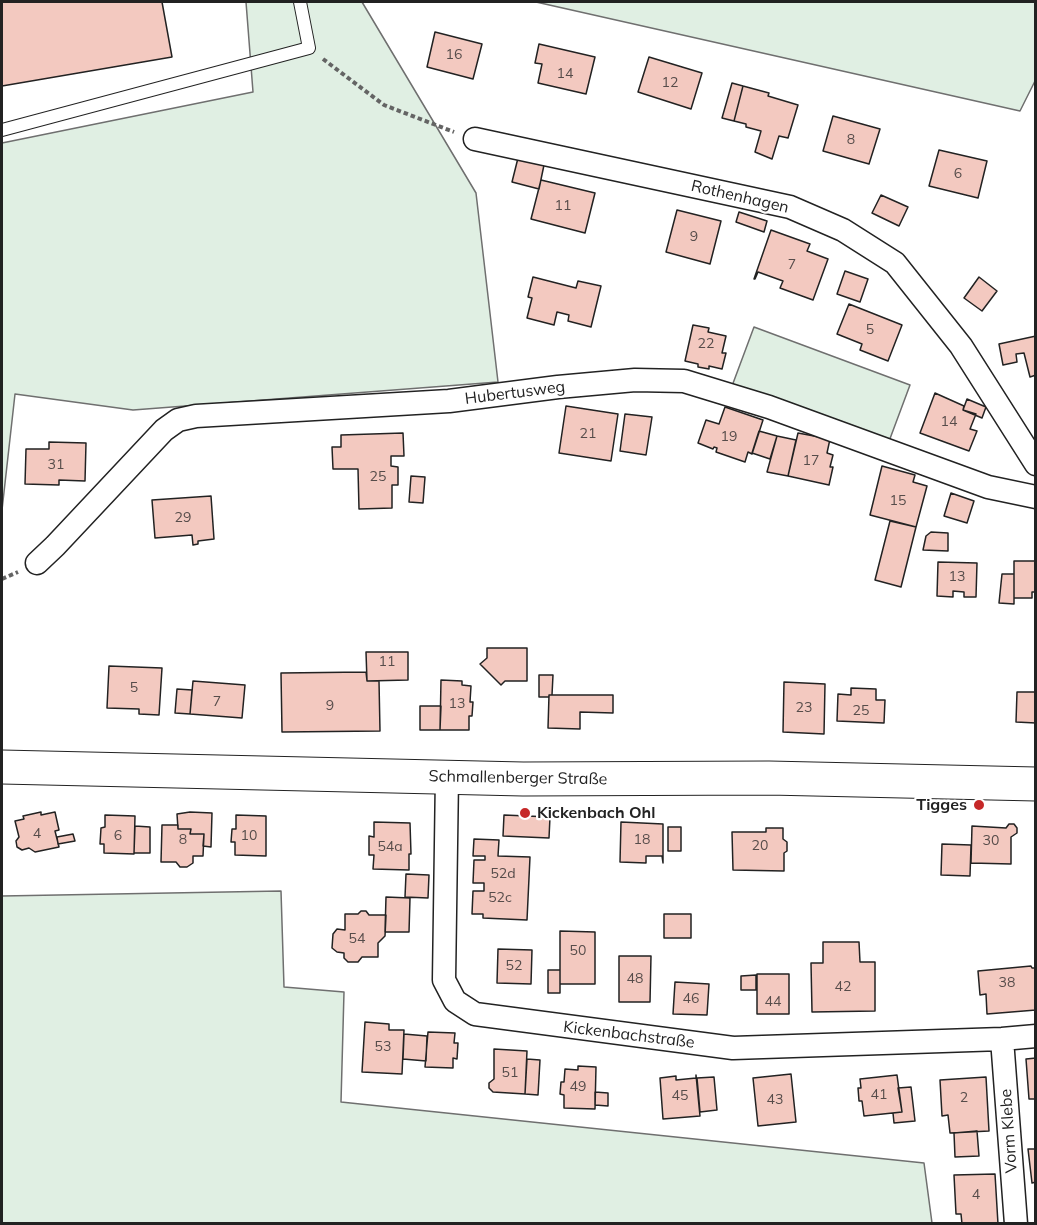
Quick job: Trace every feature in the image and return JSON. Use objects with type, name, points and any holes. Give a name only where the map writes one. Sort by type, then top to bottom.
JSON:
[{"type":"main road","name":"Schmallenberger Straße","points":[[2,767],[617,779],[769,778],[1035,784]]},
{"type":"street","name":"Rothenhagen","points":[[475,139],[790,207],[843,230],[895,263],[961,346],[1035,464]]},
{"type":"street","name":"Hubertusweg","points":[[37,563],[56,546],[164,430],[178,420],[196,416],[449,401],[635,380],[684,381],[769,407],[988,487],[1035,497]]},
{"type":"street","name":"Kickenbachstraße","points":[[447,776],[444,980],[455,1001],[476,1014],[733,1048],[1035,1036]]},
{"type":"street","name":"Vorm Klebe","points":[[1002,1039],[1016,1224]]},
{"type":"lane","points":[[2,130],[309,48],[300,2]]},
{"type":"path","points":[[309,48],[384,105],[475,139]]},
{"type":"green space","points":[[246,2],[362,2],[476,193],[498,382],[133,410],[15,394],[2,510],[2,143],[253,92]]},
{"type":"green space","points":[[536,2],[1035,2],[1035,81],[1020,111]]},
{"type":"green space","points":[[754,327],[910,385],[888,444],[732,386]]},
{"type":"green space","points":[[281,891],[284,987],[344,992],[341,1102],[924,1163],[932,1223],[2,1223],[2,896]]},
{"type":"building","points":[[2,2],[162,2],[172,57],[2,86]]},
{"type":"building","points":[[435,32],[482,44],[473,79],[427,67]]},
{"type":"building","points":[[539,44],[595,57],[586,94],[538,83],[542,64],[535,63]]},
{"type":"building","points":[[649,57],[702,73],[691,109],[638,92]]},
{"type":"building","points":[[732,83],[743,86],[734,121],[722,118]]},
{"type":"building","points":[[743,86],[769,93],[768,96],[798,105],[788,138],[779,136],[772,159],[755,152],[761,131],[734,121]]},
{"type":"building","points":[[833,116],[880,129],[869,164],[823,151]]},
{"type":"building","points":[[939,150],[987,161],[978,198],[929,186]]},
{"type":"building","points":[[518,158],[544,165],[539,189],[512,182]]},
{"type":"building","points":[[541,180],[595,193],[585,233],[531,219]]},
{"type":"building","points":[[881,195],[908,207],[899,226],[872,213]]},
{"type":"building","points":[[677,210],[721,221],[710,264],[666,252]]},
{"type":"building","points":[[739,212],[767,221],[764,232],[736,222]]},
{"type":"building","points":[[771,230],[810,244],[807,251],[828,259],[813,300],[780,288],[783,281],[758,272],[754,279]]},
{"type":"building","points":[[845,271],[868,279],[860,302],[837,294]]},
{"type":"building","points":[[533,277],[576,288],[578,281],[601,286],[591,327],[568,321],[569,315],[557,312],[554,325],[527,318],[532,298],[528,297]]},
{"type":"building","points":[[979,277],[997,291],[982,311],[964,298]]},
{"type":"building","points":[[849,304],[902,325],[888,361],[860,350],[862,344],[837,334]]},
{"type":"building","points":[[693,325],[709,328],[708,332],[726,336],[722,353],[726,353],[722,369],[709,366],[709,369],[698,367],[698,364],[685,361]]},
{"type":"building","points":[[1036,336],[1036,375],[1030,377],[1024,353],[1016,354],[1017,362],[1003,365],[999,344]]},
{"type":"building","points":[[935,393],[964,406],[963,410],[976,414],[970,429],[977,431],[969,451],[920,433]]},
{"type":"building","points":[[967,399],[986,407],[982,418],[963,410]]},
{"type":"building","points":[[566,406],[618,414],[611,461],[559,453]]},
{"type":"building","points":[[725,407],[763,420],[752,454],[748,452],[745,462],[716,452],[717,448],[713,449],[698,443],[706,420],[719,424]]},
{"type":"building","points":[[625,414],[652,417],[646,455],[620,451]]},
{"type":"building","points":[[759,431],[777,436],[770,459],[752,453]]},
{"type":"building","points":[[403,433],[404,456],[391,456],[391,466],[398,467],[398,485],[392,485],[392,508],[359,509],[358,469],[333,469],[332,447],[341,447],[341,435]]},
{"type":"building","points":[[798,433],[830,439],[827,453],[833,455],[830,467],[833,467],[829,485],[788,476]]},
{"type":"building","points":[[777,436],[796,440],[788,476],[767,472]]},
{"type":"building","points":[[49,442],[86,443],[85,481],[59,480],[59,485],[25,484],[26,449],[49,449]]},
{"type":"building","points":[[882,466],[915,475],[913,482],[927,486],[916,527],[870,515]]},
{"type":"building","points":[[411,476],[425,477],[423,503],[409,502]]},
{"type":"building","points":[[951,493],[974,501],[967,523],[944,516]]},
{"type":"building","points":[[211,496],[214,539],[198,541],[198,544],[193,545],[192,535],[155,538],[152,500]]},
{"type":"building","points":[[890,521],[916,527],[901,587],[875,580]]},
{"type":"building","points":[[931,532],[948,533],[948,551],[923,550],[926,536]]},
{"type":"building","points":[[1035,558],[1036,592],[1032,592],[1032,598],[1014,598],[1014,561],[1035,561]]},
{"type":"building","points":[[938,562],[977,563],[976,597],[964,597],[964,592],[953,591],[953,597],[937,596]]},
{"type":"building","points":[[1002,574],[1014,574],[1014,604],[999,603]]},
{"type":"building","points":[[487,648],[527,648],[527,681],[505,681],[501,685],[480,664],[487,658]]},
{"type":"building","points":[[366,652],[408,652],[408,680],[367,681]]},
{"type":"building","points":[[109,666],[162,668],[159,715],[139,714],[139,709],[107,708]]},
{"type":"building","points":[[366,672],[367,681],[379,681],[380,731],[282,732],[281,673]]},
{"type":"building","points":[[539,675],[553,675],[552,695],[549,697],[539,697]]},
{"type":"building","points":[[441,680],[462,681],[462,685],[471,686],[470,702],[473,702],[472,716],[469,716],[469,730],[440,730]]},
{"type":"building","points":[[193,681],[245,685],[242,718],[190,714]]},
{"type":"building","points":[[784,682],[825,684],[824,734],[783,732]]},
{"type":"building","points":[[851,688],[876,689],[876,700],[885,700],[884,723],[837,721],[838,694],[851,695]]},
{"type":"building","points":[[177,689],[192,690],[190,714],[175,713]]},
{"type":"building","points":[[1017,692],[1036,692],[1036,723],[1016,722]]},
{"type":"building","points":[[549,695],[613,695],[613,713],[580,712],[580,729],[548,728]]},
{"type":"building","points":[[420,706],[441,706],[440,730],[420,730]]},
{"type":"building","points":[[41,812],[41,815],[55,812],[59,830],[55,831],[59,847],[35,852],[29,848],[22,850],[17,847],[16,841],[19,837],[15,821],[24,819],[23,816]]},
{"type":"building","points":[[212,813],[211,847],[203,846],[204,834],[190,834],[191,829],[178,829],[177,814]]},
{"type":"building","points":[[105,815],[135,816],[134,854],[104,853],[104,844],[100,844],[101,828],[105,827]]},
{"type":"building","points":[[236,815],[266,816],[266,856],[235,855],[235,842],[231,842],[232,829],[236,829]]},
{"type":"building","points":[[504,815],[550,817],[549,838],[503,836]]},
{"type":"building","points":[[374,822],[410,823],[409,870],[373,869],[374,855],[369,855],[369,836],[374,837]]},
{"type":"building","points":[[621,822],[663,824],[663,863],[662,856],[646,856],[646,863],[620,862]]},
{"type":"building","points":[[1009,824],[1014,824],[1017,828],[1017,833],[1011,837],[1011,864],[971,863],[972,826],[1006,828]]},
{"type":"building","points":[[162,825],[178,825],[178,829],[191,829],[190,834],[204,834],[203,856],[193,856],[193,863],[187,867],[180,867],[176,862],[161,862]]},
{"type":"building","points":[[135,826],[150,827],[150,853],[134,853]]},
{"type":"building","points":[[668,827],[681,827],[681,851],[668,851]]},
{"type":"building","points":[[766,828],[783,828],[783,839],[787,842],[787,851],[784,853],[784,871],[733,870],[732,832],[766,832]]},
{"type":"building","points":[[73,834],[75,841],[58,844],[57,837]]},
{"type":"building","points":[[474,839],[499,840],[498,856],[530,857],[527,920],[483,918],[483,914],[472,914],[473,891],[484,891],[484,883],[473,883],[474,860],[485,860],[485,856],[473,856]]},
{"type":"building","points":[[942,844],[971,845],[970,876],[941,875]]},
{"type":"building","points":[[406,874],[429,875],[428,898],[405,897]]},
{"type":"building","points":[[386,897],[410,898],[409,932],[385,932]]},
{"type":"building","points":[[366,911],[369,915],[386,915],[385,936],[378,943],[378,957],[362,957],[358,962],[348,962],[344,958],[344,953],[332,948],[333,934],[337,929],[345,930],[345,914],[358,914]]},
{"type":"building","points":[[664,914],[691,914],[691,938],[664,938]]},
{"type":"building","points":[[560,931],[595,932],[595,984],[560,984]]},
{"type":"building","points":[[823,942],[859,942],[860,962],[875,962],[875,1011],[812,1012],[811,963],[823,963]]},
{"type":"building","points":[[498,949],[532,950],[531,984],[497,983]]},
{"type":"building","points":[[619,956],[651,956],[650,1002],[619,1002]]},
{"type":"building","points":[[1031,966],[1036,968],[1036,1010],[987,1014],[986,994],[980,995],[978,971]]},
{"type":"building","points":[[548,970],[560,970],[560,993],[548,993]]},
{"type":"building","points":[[757,974],[789,974],[789,1014],[757,1014]]},
{"type":"building","points":[[756,975],[756,990],[741,990],[741,976]]},
{"type":"building","points":[[675,982],[709,984],[707,1015],[673,1014]]},
{"type":"building","points":[[365,1022],[389,1024],[389,1030],[404,1030],[402,1074],[362,1072]]},
{"type":"building","points":[[428,1032],[455,1033],[454,1043],[458,1043],[457,1059],[453,1058],[453,1068],[425,1067]]},
{"type":"building","points":[[404,1034],[427,1036],[426,1061],[403,1059]]},
{"type":"building","points":[[494,1049],[527,1051],[525,1094],[493,1092],[489,1088],[489,1083],[494,1079]]},
{"type":"building","points":[[1036,1058],[1036,1099],[1029,1099],[1026,1059]]},
{"type":"building","points":[[527,1059],[540,1060],[538,1095],[525,1094]]},
{"type":"building","points":[[578,1066],[596,1067],[595,1109],[564,1108],[564,1095],[560,1094],[565,1069],[578,1070]]},
{"type":"building","points":[[791,1074],[796,1122],[758,1126],[753,1078]]},
{"type":"building","points":[[696,1075],[700,1116],[663,1119],[660,1078],[676,1076],[676,1080],[696,1078]]},
{"type":"building","points":[[897,1075],[902,1112],[864,1116],[862,1101],[859,1101],[860,1079]]},
{"type":"building","points":[[714,1077],[717,1110],[700,1112],[697,1078]]},
{"type":"building","points":[[986,1077],[989,1131],[950,1133],[948,1115],[942,1116],[940,1080]]},
{"type":"building","points":[[911,1087],[915,1121],[894,1123],[893,1113],[902,1112],[898,1088]]},
{"type":"building","points":[[595,1092],[608,1093],[608,1106],[595,1105]]},
{"type":"building","points":[[977,1131],[979,1156],[955,1157],[954,1133]]},
{"type":"building","points":[[1028,1149],[1036,1149],[1036,1182],[1032,1183]]},
{"type":"building","points":[[995,1174],[998,1224],[962,1224],[961,1214],[956,1214],[954,1175]]},
{"type":"place","name":"Tigges","points":[[979,805]]},
{"type":"place","name":"Kickenbach Ohl","points":[[525,813]]}]
